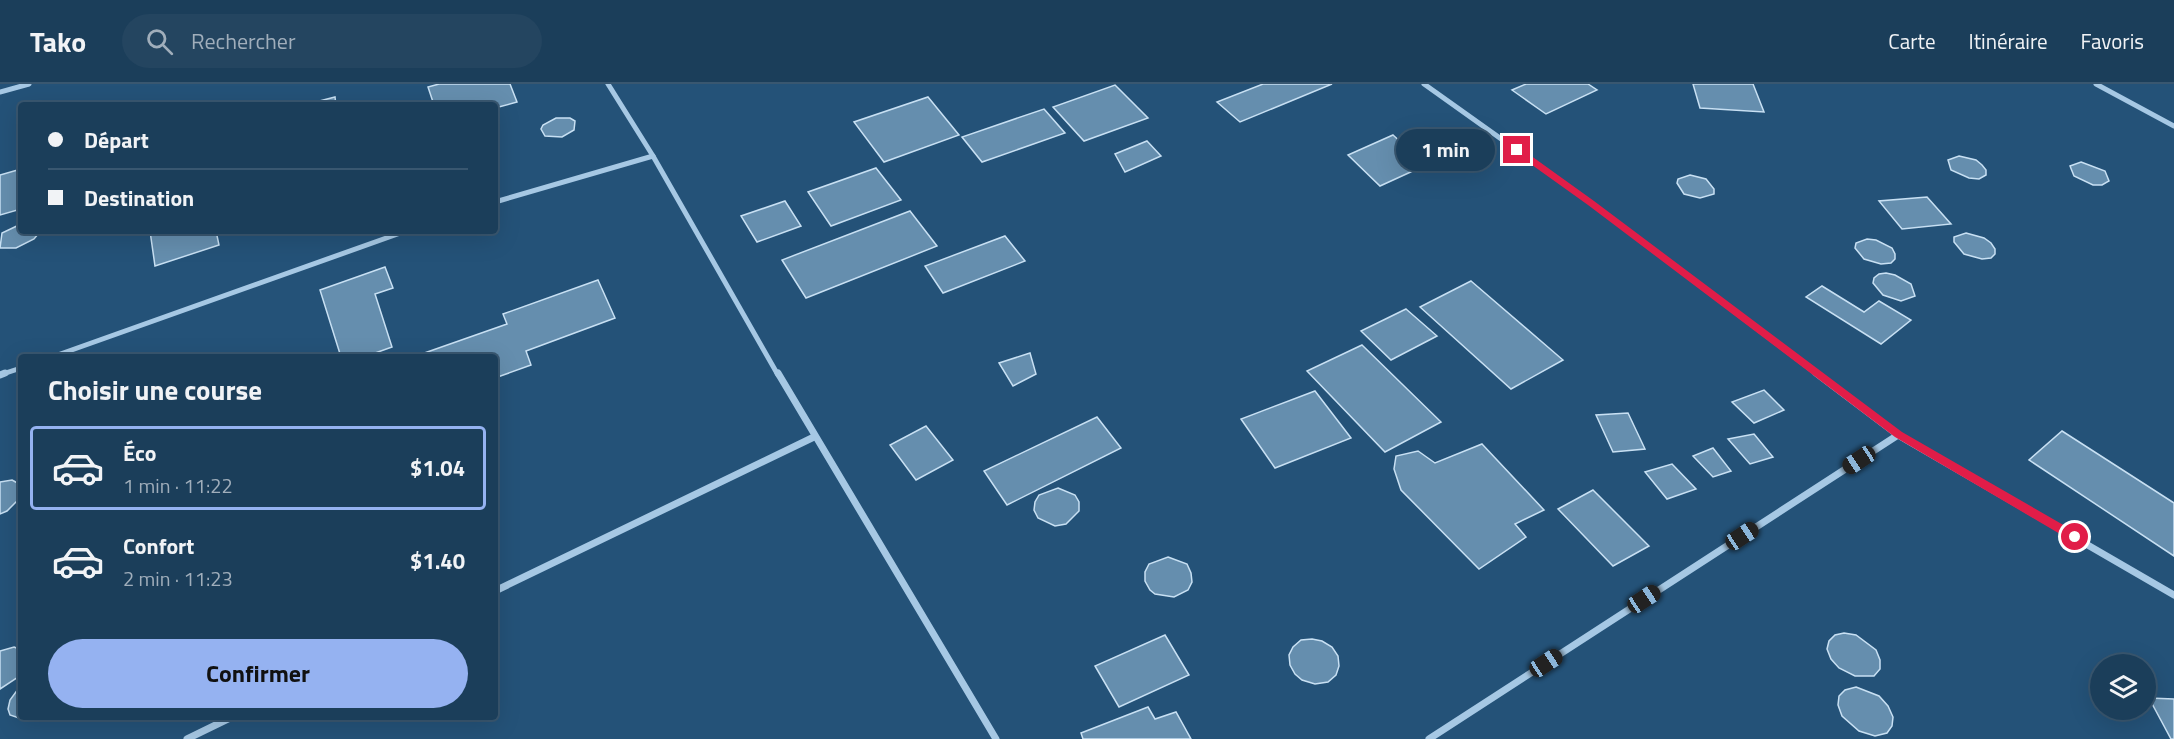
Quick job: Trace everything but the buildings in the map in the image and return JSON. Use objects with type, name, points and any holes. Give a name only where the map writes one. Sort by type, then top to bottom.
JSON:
[{"type":"street","points":[[0,92],[28,84]]},
{"type":"street","points":[[608,84],[653,156],[814,437],[996,739]]},
{"type":"street","points":[[1424,84],[1591,203],[1898,435],[2174,595]]},
{"type":"street","points":[[2096,84],[2174,126]]},
{"type":"street","points":[[498,201],[653,156]]},
{"type":"street","points":[[60,354],[398,234]]},
{"type":"street","points":[[0,375],[18,369]]},
{"type":"street","points":[[1429,739],[1898,435]]},
{"type":"street","points":[[498,590],[814,437]]},
{"type":"street","points":[[187,739],[226,720]]},
{"type":"route","points":[[1517,150],[1591,203],[1898,435],[2075,537]]}]
